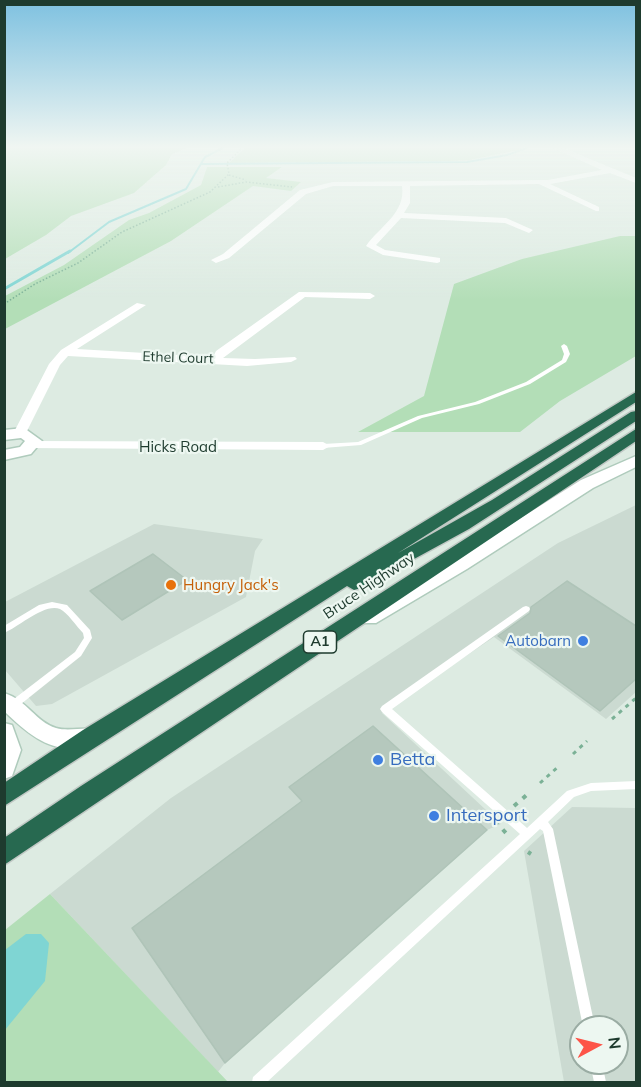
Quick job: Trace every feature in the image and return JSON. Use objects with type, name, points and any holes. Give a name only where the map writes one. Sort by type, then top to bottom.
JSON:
[{"type":"highway","name":"Bruce Highway","points":[[4,796],[91,737],[636,396]]},
{"type":"highway","points":[[295,610],[411,555],[636,415]]},
{"type":"highway","name":"Bruce Highway","points":[[4,853],[89,793],[636,434]]},
{"type":"main road","points":[[6,458],[25,451],[32,445],[33,438],[12,434]]},
{"type":"main road","points":[[258,683],[460,565],[588,484],[636,461]]},
{"type":"main road","points":[[9,704],[42,733],[53,739],[91,737]]},
{"type":"main road","points":[[4,732],[11,747],[10,759],[4,769]]},
{"type":"street","points":[[216,260],[226,256],[298,199]]},
{"type":"street","points":[[409,199],[369,249],[437,260]]},
{"type":"street","points":[[575,199],[596,209]]},
{"type":"street","points":[[398,215],[506,221],[529,230]]},
{"type":"street","points":[[217,358],[220,353],[303,294],[370,296]]},
{"type":"street","points":[[12,434],[55,363],[65,352],[141,305]]},
{"type":"street","name":"Ethel Court","points":[[65,352],[204,361],[217,358],[230,362],[267,363],[291,359]]},
{"type":"street","name":"Hicks Road","points":[[32,445],[323,446]]},
{"type":"lane","points":[[323,446],[359,444],[420,417],[477,403],[528,383],[564,361],[567,354],[564,346]]},
{"type":"lane","points":[[4,630],[42,607],[52,605],[64,607],[87,632],[88,638],[78,654],[9,704]]},
{"type":"lane","points":[[526,609],[385,709],[527,834]]},
{"type":"lane","points":[[258,1083],[571,794],[591,787],[636,785]]},
{"type":"lane","points":[[540,822],[548,829],[587,1015]]},
{"type":"path","points":[[4,304],[35,284],[85,259],[122,232],[166,214],[195,199]]},
{"type":"path","points":[[612,719],[636,698]]},
{"type":"path","points":[[573,754],[587,741]]},
{"type":"path","points":[[540,783],[559,766]]},
{"type":"path","points":[[510,808],[530,792]]},
{"type":"shaded area","points":[[636,505],[636,692],[606,719],[494,637],[382,713],[501,824],[487,830],[225,1063],[218,1072],[50,894],[171,798],[558,543]]},
{"type":"shaded area","points":[[154,524],[263,539],[255,551],[246,597],[52,704],[36,706],[5,670],[5,602]]},
{"type":"shaded area","points":[[572,807],[636,808],[636,1082],[564,1082],[524,851]]},
{"type":"green space","points":[[5,199],[118,199],[71,216],[46,235],[5,259]]},
{"type":"green space","points":[[176,199],[234,199],[171,241],[5,329],[5,296],[64,265],[129,220],[149,213]]},
{"type":"green space","points":[[620,236],[636,236],[636,356],[560,401],[520,432],[358,432],[424,396],[454,284],[522,259]]},
{"type":"green space","points":[[50,894],[228,1082],[5,1082],[5,930]]},
{"type":"water","points":[[26,934],[41,934],[49,943],[45,981],[5,1030],[5,950]]},
{"type":"building","points":[[153,554],[187,580],[122,620],[90,591]]},
{"type":"building","points":[[567,581],[636,626],[636,679],[600,711],[498,636],[530,613],[531,607]]},
{"type":"building","points":[[373,726],[487,830],[225,1063],[132,928],[302,801],[289,787]]},
{"type":"waterway","points":[[68,253],[109,222],[163,199]]},
{"type":"waterway","points":[[4,289],[70,251]]},
{"type":"place","name":"Hungry Jack's","points":[[171,585]]},
{"type":"place","name":"Autobarn","points":[[583,641]]},
{"type":"place","name":"Betta","points":[[378,760]]},
{"type":"place","name":"Intersport","points":[[434,816]]}]
